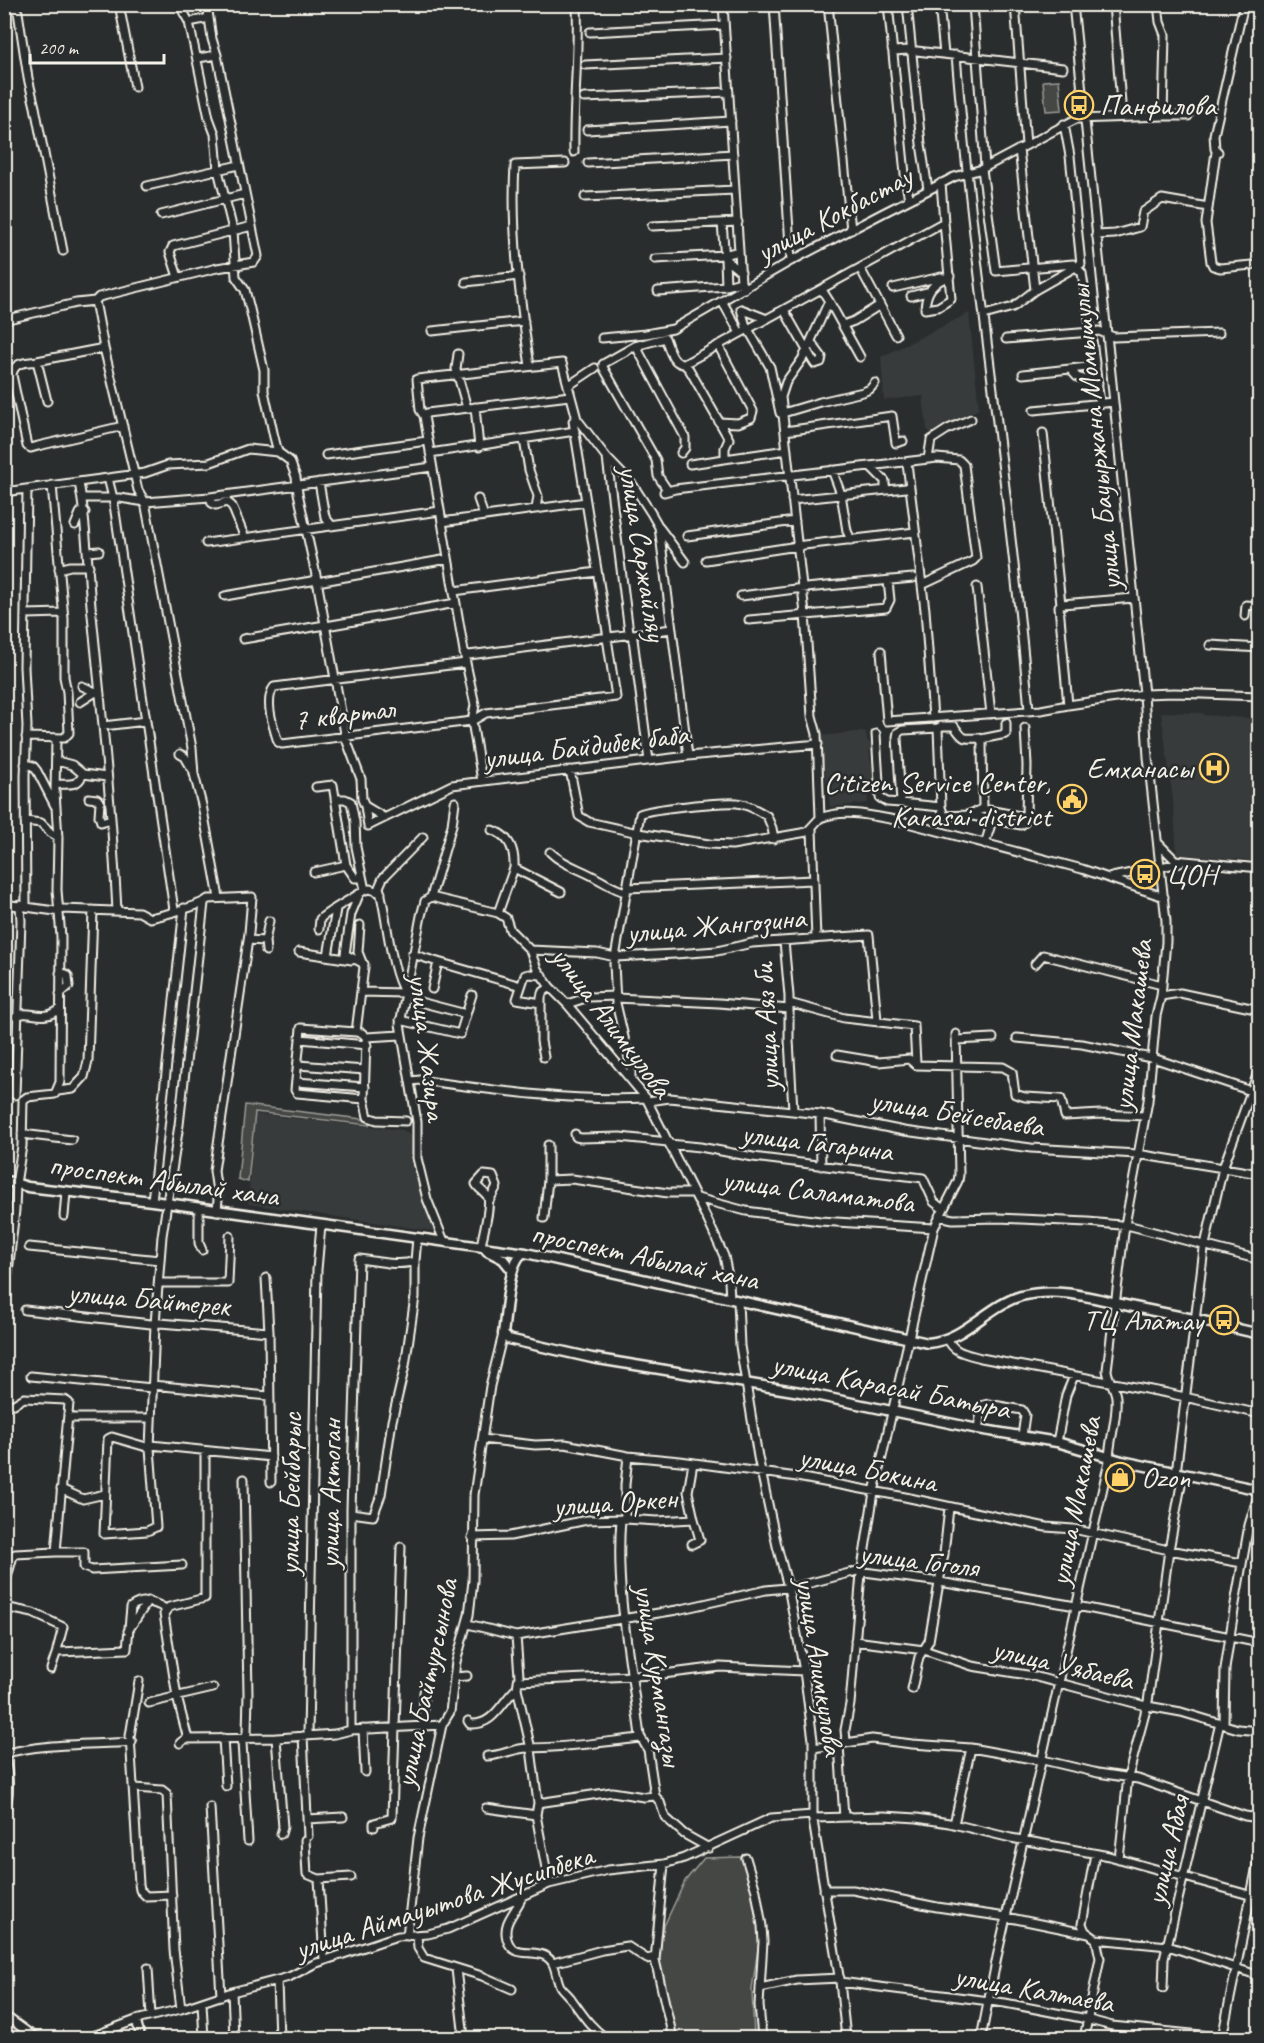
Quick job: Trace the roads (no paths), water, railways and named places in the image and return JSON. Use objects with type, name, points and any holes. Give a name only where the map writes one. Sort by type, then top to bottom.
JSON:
[{"type":"main road","name":"проспект Абылай хана","points":[[4,1180],[66,1192],[152,1201],[523,1253],[928,1343],[948,1339],[1004,1303],[1040,1293],[1070,1293],[1260,1334]]},
{"type":"main road","points":[[480,1247],[500,1257],[512,1270]]},
{"type":"main road","points":[[511,1340],[503,1334],[512,1270],[516,1260],[523,1253]]},
{"type":"main road","name":"улица Карасай Батыра","points":[[511,1340],[531,1346],[654,1369],[745,1383],[978,1429],[1057,1442],[1109,1458],[1259,1489]]},
{"type":"street","points":[[6,4],[18,12],[28,78],[63,251]]},
{"type":"street","points":[[119,4],[135,87]]},
{"type":"street","points":[[179,4],[189,22],[209,118],[215,134],[219,170],[233,230],[236,277],[244,290],[250,309],[264,370],[264,391],[278,452]]},
{"type":"street","points":[[4,320],[76,303],[96,301],[99,297],[178,277],[254,262],[258,256],[207,4]]},
{"type":"street","points":[[574,152],[578,60],[577,4]]},
{"type":"street","points":[[657,291],[742,286],[723,4]]},
{"type":"street","points":[[774,4],[791,261]]},
{"type":"street","points":[[828,4],[850,230]]},
{"type":"street","points":[[888,4],[909,199]]},
{"type":"street","points":[[907,4],[921,144],[928,189]]},
{"type":"street","points":[[939,4],[944,54]]},
{"type":"street","points":[[972,4],[983,168],[996,271],[1065,263],[1078,267],[1082,273],[1098,332],[1096,366],[1100,403]]},
{"type":"street","points":[[1015,4],[1022,147],[1035,290]]},
{"type":"street","name":"улица Бауыржана Момышулы","points":[[1073,4],[1105,325],[1098,332],[1114,402],[1160,866]]},
{"type":"street","points":[[1113,4],[1122,116]]},
{"type":"street","points":[[1158,4],[1160,22],[1165,35],[1163,116]]},
{"type":"street","points":[[1252,265],[1220,268],[1213,266],[1206,223],[1218,152],[1214,135],[1243,6],[1260,5]]},
{"type":"street","points":[[189,22],[209,18]]},
{"type":"street","points":[[591,32],[724,25]]},
{"type":"street","points":[[892,49],[1063,68]]},
{"type":"street","points":[[198,58],[217,55]]},
{"type":"street","points":[[956,56],[967,174],[1022,632],[1029,710]]},
{"type":"street","points":[[585,65],[727,58]]},
{"type":"street","points":[[584,98],[729,92]]},
{"type":"street","name":"улица Кокбастау","points":[[602,338],[665,334],[722,301],[742,286],[928,189],[983,168],[1076,119],[1188,116]]},
{"type":"street","points":[[587,130],[731,121]]},
{"type":"street","points":[[984,315],[1013,307],[1035,290],[1081,264],[1064,124]]},
{"type":"street","points":[[588,163],[733,154]]},
{"type":"street","points":[[482,781],[472,721],[475,705],[464,654],[424,416],[420,410],[417,379],[530,366],[519,276],[513,195],[515,165],[566,162]]},
{"type":"street","points":[[147,186],[239,165]]},
{"type":"street","points":[[927,292],[925,309],[938,308],[951,299],[941,183]]},
{"type":"street","points":[[585,197],[735,190]]},
{"type":"street","points":[[161,215],[245,194]]},
{"type":"street","points":[[1096,236],[1115,234],[1140,227],[1143,212],[1161,198],[1208,207]]},
{"type":"street","points":[[652,226],[738,222]]},
{"type":"street","points":[[922,585],[975,558],[962,461],[928,459],[666,492],[658,476],[656,460],[602,366],[608,360],[631,348],[665,334],[675,362],[684,364],[944,222]]},
{"type":"street","points":[[722,223],[726,286]]},
{"type":"street","points":[[178,277],[170,252],[172,246],[252,226]]},
{"type":"street","points":[[655,259],[724,257],[739,251]]},
{"type":"street","points":[[724,257],[741,272]]},
{"type":"street","points":[[860,268],[896,334]]},
{"type":"street","points":[[466,282],[519,276]]},
{"type":"street","points":[[892,288],[950,276]]},
{"type":"street","points":[[919,304],[933,285],[950,276]]},
{"type":"street","points":[[822,290],[860,357]]},
{"type":"street","points":[[911,296],[927,292]]},
{"type":"street","points":[[96,301],[104,348],[138,490],[145,502],[186,756],[194,774],[202,805],[219,898]]},
{"type":"street","points":[[722,301],[770,367],[777,407],[783,415]]},
{"type":"street","points":[[820,818],[818,744],[811,706],[805,614],[781,398],[786,382],[807,350],[829,301]]},
{"type":"street","points":[[843,325],[880,305]]},
{"type":"street","points":[[745,331],[741,309],[767,319]]},
{"type":"street","points":[[784,310],[815,364],[821,362],[822,357],[811,342]]},
{"type":"street","points":[[432,331],[524,321]]},
{"type":"street","points":[[1006,339],[1098,332],[1114,337],[1219,333]]},
{"type":"street","points":[[718,345],[753,411],[751,418],[743,422],[719,422]]},
{"type":"street","points":[[639,346],[638,350],[685,437],[685,448],[681,453]]},
{"type":"street","points":[[104,348],[16,365],[13,368],[12,375],[27,446],[38,446],[123,426]]},
{"type":"street","points":[[458,354],[456,365],[458,375],[471,407],[479,447]]},
{"type":"street","points":[[38,361],[47,401]]},
{"type":"street","name":"улица Саржайляу","points":[[530,366],[562,363],[576,417],[607,458],[649,761]]},
{"type":"street","points":[[684,364],[729,439],[725,448],[725,458]]},
{"type":"street","points":[[1023,374],[1096,366]]},
{"type":"street","points":[[568,386],[595,368]]},
{"type":"street","points":[[1070,369],[1077,377],[1098,383]]},
{"type":"street","points":[[783,415],[863,392],[875,383]]},
{"type":"street","points":[[424,416],[427,413],[570,396]]},
{"type":"street","points":[[1034,410],[1114,402]]},
{"type":"street","points":[[576,417],[573,418],[608,638]]},
{"type":"street","points":[[785,431],[892,417],[896,443],[903,441]]},
{"type":"street","points":[[928,459],[932,440],[948,429],[971,419]]},
{"type":"street","points":[[430,453],[575,431]]},
{"type":"street","points":[[1043,433],[1061,604],[1059,606],[1068,705]]},
{"type":"street","points":[[524,440],[529,470],[538,496],[536,509]]},
{"type":"street","points":[[326,455],[427,441]]},
{"type":"street","points":[[6,492],[80,483],[145,472],[168,465],[209,463],[248,449],[278,452],[286,457],[293,465],[345,736],[361,779],[362,799],[365,806],[385,818]]},
{"type":"street","points":[[690,464],[787,450]]},
{"type":"street","points":[[607,458],[633,485],[659,527],[685,562]]},
{"type":"street","points":[[907,463],[922,585],[933,718]]},
{"type":"street","points":[[870,466],[885,481],[885,490]]},
{"type":"street","points":[[82,498],[113,498],[145,502],[210,496],[432,467]]},
{"type":"street","points":[[832,470],[841,494],[847,531],[851,540]]},
{"type":"street","points":[[108,478],[113,498],[174,910]]},
{"type":"street","points":[[319,482],[325,517],[332,526]]},
{"type":"street","points":[[80,483],[85,512],[97,693],[103,726],[117,911]]},
{"type":"street","points":[[26,737],[56,739],[64,738],[69,733],[64,677],[60,569],[52,485]]},
{"type":"street","points":[[792,500],[906,488]]},
{"type":"street","points":[[15,1095],[16,1017],[26,821],[24,667],[27,489]]},
{"type":"street","points":[[232,506],[234,493]]},
{"type":"street","points":[[210,496],[212,503],[216,505],[227,502],[232,506],[245,538]]},
{"type":"street","points":[[478,499],[484,516]]},
{"type":"street","points":[[442,522],[586,502]]},
{"type":"street","points":[[206,543],[440,511]]},
{"type":"street","points":[[75,525],[80,513],[85,512]]},
{"type":"street","points":[[687,536],[795,521]]},
{"type":"street","points":[[659,527],[688,756]]},
{"type":"street","points":[[706,560],[915,532]]},
{"type":"street","points":[[88,552],[99,551]]},
{"type":"street","points":[[225,596],[448,559]]},
{"type":"street","points":[[60,569],[70,566],[89,566]]},
{"type":"street","points":[[454,591],[597,572]]},
{"type":"street","points":[[741,596],[913,578]]},
{"type":"street","points":[[749,620],[886,608],[890,596],[888,581]]},
{"type":"street","points":[[977,587],[991,714]]},
{"type":"street","points":[[1061,604],[1134,598]]},
{"type":"street","points":[[243,639],[456,603]]},
{"type":"street","points":[[1245,616],[1246,605],[1260,606]]},
{"type":"street","points":[[26,614],[63,613]]},
{"type":"street","points":[[464,654],[469,656],[672,630]]},
{"type":"street","name":"7 квартал","points":[[335,679],[274,687],[270,693],[270,702],[278,742],[282,744],[472,721],[486,714],[616,697],[608,638]]},
{"type":"street","points":[[1210,645],[1260,648]]},
{"type":"street","points":[[880,651],[887,722],[1041,710],[1144,694],[1260,696]]},
{"type":"street","points":[[335,679],[466,663]]},
{"type":"street","points":[[82,686],[97,693]]},
{"type":"street","points":[[80,702],[97,693]]},
{"type":"street","points":[[103,726],[146,721]]},
{"type":"street","points":[[901,803],[898,732],[954,726],[965,739],[981,739],[1006,734],[1006,723]]},
{"type":"street","points":[[938,728],[941,807],[947,817],[943,832]]},
{"type":"street","points":[[967,815],[1021,825],[1025,822],[1027,765],[1025,728]]},
{"type":"street","points":[[876,734],[880,798],[887,802],[941,807]]},
{"type":"street","points":[[56,739],[60,973],[60,1082],[58,1091]]},
{"type":"street","points":[[981,739],[983,809]]},
{"type":"street","name":"улица Байдибек баба","points":[[365,806],[368,826],[452,785],[688,756],[818,744]]},
{"type":"street","points":[[57,761],[72,765],[84,774],[107,777]]},
{"type":"street","points":[[25,764],[33,766],[37,771],[56,808]]},
{"type":"street","points":[[570,770],[579,816],[589,822],[638,833],[709,844],[732,845],[807,832],[820,818],[831,814],[869,815],[943,832],[1110,878],[1164,897]]},
{"type":"street","points":[[55,781],[75,784],[84,774]]},
{"type":"street","points":[[48,791],[55,781]]},
{"type":"street","points":[[316,787],[333,786],[347,866],[355,878],[362,878]]},
{"type":"street","points":[[88,798],[97,799],[100,802],[101,822],[111,819]]},
{"type":"street","points":[[335,800],[345,799],[351,802],[362,867],[362,892],[351,913],[345,954],[354,960]]},
{"type":"street","points":[[361,992],[405,993],[425,901],[431,897],[452,825],[455,802]]},
{"type":"street","points":[[632,1079],[616,997],[615,957],[640,814],[670,808],[739,803],[767,816],[774,839]]},
{"type":"street","points":[[947,817],[967,815],[983,809],[1026,817]]},
{"type":"street","points":[[26,821],[41,823],[58,837]]},
{"type":"street","points":[[985,844],[992,821]]},
{"type":"street","points":[[812,829],[816,939]]},
{"type":"street","points":[[431,897],[498,913],[514,868],[512,849],[508,841],[504,836],[492,830]]},
{"type":"street","points":[[381,893],[379,887],[383,878],[423,837]]},
{"type":"street","points":[[1158,843],[1170,857],[1184,862]]},
{"type":"street","points":[[550,852],[557,859],[600,879],[606,885],[626,890]]},
{"type":"street","points":[[1110,878],[1184,862],[1260,867]]},
{"type":"street","points":[[314,872],[347,866],[362,867]]},
{"type":"street","name":"улица Макашева","points":[[981,2038],[1109,1458],[1116,1412],[1116,1394],[1107,1370],[1125,1226],[1153,1058],[1167,932],[1160,866]]},
{"type":"street","points":[[514,868],[561,892]]},
{"type":"street","name":"улица Жангозина","points":[[626,890],[814,880]]},
{"type":"street","points":[[319,929],[323,915],[362,892],[370,889],[381,893]]},
{"type":"street","name":"улица Жазира","points":[[381,893],[395,966],[405,993],[400,1020],[401,1035],[417,1122],[417,1158],[444,1241]]},
{"type":"street","points":[[4,904],[59,911],[63,909],[140,912],[150,918],[204,903],[206,900],[252,897],[248,940],[214,1171],[217,1211]]},
{"type":"street","points":[[204,903],[154,1324],[151,1447],[156,1527],[137,1536],[103,1533],[109,1437],[151,1447],[271,1457]]},
{"type":"street","points":[[152,1201],[184,908]]},
{"type":"street","points":[[338,908],[348,908],[351,913]]},
{"type":"street","points":[[327,956],[338,908]]},
{"type":"street","points":[[23,1100],[27,1097],[55,1094],[58,1091],[73,1089],[84,1077],[88,1061],[93,910]]},
{"type":"street","name":"улица Алимкулова","points":[[498,913],[506,918],[510,930],[530,950],[550,987],[647,1099],[724,1256],[734,1300],[745,1383],[761,1472],[788,1587],[804,1671],[813,1748],[813,1816],[840,1980],[846,2038]]},
{"type":"street","points":[[266,951],[265,941],[269,921]]},
{"type":"street","points":[[356,1032],[364,963],[358,952],[360,925]]},
{"type":"street","name":"улица Жангозина","points":[[530,950],[597,953],[615,957],[717,951],[752,943],[870,935],[877,1020]]},
{"type":"street","points":[[248,940],[265,941]]},
{"type":"street","name":"улица Аяз би","points":[[784,941],[793,1110]]},
{"type":"street","points":[[717,951],[717,959]]},
{"type":"street","points":[[299,952],[364,963]]},
{"type":"street","points":[[412,954],[521,986]]},
{"type":"street","points":[[1035,964],[1043,954],[1162,985]]},
{"type":"street","points":[[432,989],[438,962]]},
{"type":"street","points":[[541,1003],[518,999],[527,974],[542,975]]},
{"type":"street","points":[[544,1057],[541,1003],[542,993],[550,987]]},
{"type":"street","points":[[1161,996],[1180,993],[1260,1010]]},
{"type":"street","points":[[400,1020],[460,1034],[472,995]]},
{"type":"street","points":[[567,1004],[589,997],[616,997],[789,1006],[844,1018],[909,1024],[915,1027],[916,1062]]},
{"type":"street","points":[[417,1001],[466,1014]]},
{"type":"street","points":[[16,1017],[23,1013],[47,1017],[60,1009]]},
{"type":"street","points":[[364,1099],[297,1093],[301,1028],[362,1033],[366,1041],[364,1099],[368,1117],[377,1120],[406,1121]]},
{"type":"street","points":[[300,1039],[366,1041],[401,1035]]},
{"type":"street","points":[[844,1817],[843,1743],[850,1704],[862,1571],[874,1492],[934,1228],[958,1181],[956,1037],[993,1038]]},
{"type":"street","points":[[1017,1038],[1082,1044],[1153,1058],[1256,1093]]},
{"type":"street","points":[[837,1055],[879,1062],[909,1059],[916,1062],[916,1065],[994,1065],[1012,1072],[1015,1094],[1025,1097],[1061,1099],[1065,1116],[1101,1114],[1145,1116]]},
{"type":"street","points":[[298,1065],[365,1070]]},
{"type":"street","points":[[1119,1858],[1128,1777],[1146,1706],[1160,1623],[1179,1473],[1184,1398],[1205,1245],[1223,1168],[1256,1093],[1260,1068]]},
{"type":"street","name":"улица Бейсебаева","points":[[411,1081],[420,1080],[531,1094],[603,1098],[670,1098],[793,1110],[958,1139],[1051,1150],[1137,1154],[1260,1174]]},
{"type":"street","points":[[296,1082],[365,1087]]},
{"type":"street","points":[[4,1308],[22,1134],[23,1100],[20,1096],[5,1095]]},
{"type":"street","points":[[820,1114],[821,1166]]},
{"type":"street","points":[[22,1134],[72,1140]]},
{"type":"street","name":"улица Гагарина","points":[[574,1134],[581,1138],[620,1137],[700,1147],[753,1157],[923,1178],[941,1213]]},
{"type":"street","points":[[544,1218],[548,1180],[548,1145]]},
{"type":"street","name":"улица Саламатова","points":[[548,1180],[572,1179],[695,1196],[746,1211],[830,1222],[934,1228]]},
{"type":"street","points":[[64,1216],[66,1192]]},
{"type":"street","points":[[480,1247],[489,1201]]},
{"type":"street","points":[[199,1209],[202,1250]]},
{"type":"street","name":"улица Саламатова","points":[[941,1213],[953,1219],[999,1218],[1125,1226],[1260,1260]]},
{"type":"street","name":"улица Бейбарыс","points":[[319,1879],[307,1874],[305,1736],[318,1254],[321,1225]]},
{"type":"street","points":[[159,1283],[228,1283],[230,1236]]},
{"type":"street","points":[[351,1512],[373,1516],[381,1495],[392,1421],[408,1352],[415,1297],[417,1238]]},
{"type":"street","points":[[29,1247],[160,1260]]},
{"type":"street","name":"улица Актоган","points":[[351,1730],[351,1512],[359,1259],[404,1264],[415,1261]]},
{"type":"street","points":[[266,1278],[271,1482]]},
{"type":"street","name":"улица Байтерек","points":[[25,1310],[154,1324],[269,1332]]},
{"type":"street","name":"улица Байтурсынова","points":[[407,1936],[419,1827],[442,1725],[450,1712],[454,1677],[468,1624],[473,1592],[474,1495],[490,1386],[503,1334]]},
{"type":"street","points":[[948,1339],[955,1350],[972,1355],[1260,1414]]},
{"type":"street","points":[[501,1344],[511,1340]]},
{"type":"street","points":[[31,1376],[269,1396]]},
{"type":"street","points":[[1057,1442],[1066,1395],[1074,1376]]},
{"type":"street","points":[[4,1406],[14,1404],[24,1398],[65,1400],[69,1403],[56,1552]]},
{"type":"street","points":[[978,1429],[982,1406],[988,1404],[1022,1410],[1025,1415],[1022,1436]]},
{"type":"street","points":[[68,1418],[151,1418]]},
{"type":"street","name":"улица Бокина","points":[[482,1439],[535,1445],[565,1444],[628,1456],[761,1472],[1046,1527],[1066,1527],[1169,1550],[1242,1563]]},
{"type":"street","points":[[57,1651],[127,1648],[130,1607],[136,1603],[148,1601],[166,1609],[205,1598],[205,1451]]},
{"type":"street","name":"улица Курмангазы","points":[[628,1456],[619,1548],[625,1619],[641,1738],[648,1750],[656,1796],[665,1817],[672,1825],[709,1848]]},
{"type":"street","points":[[693,1463],[688,1492],[694,1519]]},
{"type":"street","points":[[244,1479],[248,1694],[247,1728],[242,1742],[248,1840]]},
{"type":"street","points":[[61,1489],[82,1499],[105,1494]]},
{"type":"street","name":"улица Абая","points":[[1163,1988],[1162,1970],[1201,1801],[1222,1723],[1225,1669],[1230,1636],[1249,1525],[1259,1489]]},
{"type":"street","points":[[912,1689],[919,1657],[929,1641],[949,1508]]},
{"type":"street","name":"улица Оркен","points":[[472,1537],[510,1536],[571,1522],[694,1519],[700,1540],[692,1544]]},
{"type":"street","points":[[374,1827],[377,1821],[392,1818],[401,1547]]},
{"type":"street","points":[[5,1587],[12,1556],[15,1554],[84,1552],[84,1567],[92,1570],[183,1565]]},
{"type":"street","name":"улица Гоголя","points":[[468,1624],[516,1636],[625,1619],[862,1571],[1077,1606],[1260,1643]]},
{"type":"street","points":[[128,1632],[148,1601]]},
{"type":"street","points":[[4,1607],[33,1613],[62,1626],[63,1632],[51,1670]]},
{"type":"street","points":[[166,1609],[164,1614],[177,1697],[188,1738]]},
{"type":"street","points":[[63,1632],[70,1637]]},
{"type":"street","points":[[516,1636],[518,1685],[531,1749],[538,1803],[536,1815],[549,1884]]},
{"type":"street","name":"улица Уябаева","points":[[855,1641],[924,1650],[972,1666],[1033,1676],[1146,1706],[1168,1709],[1238,1729],[1260,1731]]},
{"type":"street","points":[[468,1721],[475,1725],[490,1720],[518,1685],[558,1678],[633,1677],[720,1667],[804,1671]]},
{"type":"street","points":[[454,1677],[466,1676]]},
{"type":"street","points":[[139,1681],[130,1736],[140,1890],[146,1896],[172,1895]]},
{"type":"street","points":[[149,1703],[213,1688]]},
{"type":"street","points":[[423,1727],[424,1692]]},
{"type":"street","points":[[180,1743],[188,1738],[276,1738],[335,1734],[363,1729],[442,1725]]},
{"type":"street","points":[[363,1729],[365,1772]]},
{"type":"street","points":[[223,1738],[226,1786]]},
{"type":"street","points":[[276,1738],[283,1827],[281,1834]]},
{"type":"street","points":[[487,1756],[498,1756],[522,1749],[641,1738]]},
{"type":"street","points":[[813,1748],[872,1739],[971,1748],[1128,1777],[1245,1816],[1260,1818]]},
{"type":"street","points":[[4,1816],[10,1777],[4,1755],[62,1746],[132,1742]]},
{"type":"street","points":[[954,1824],[971,1748]]},
{"type":"street","points":[[135,1788],[162,1790],[167,1794],[175,1974],[181,2009]]},
{"type":"street","points":[[538,1803],[612,1792],[644,1797],[656,1796]]},
{"type":"street","points":[[210,1807],[221,1996]]},
{"type":"street","points":[[486,1808],[536,1815]]},
{"type":"street","name":"улица Аймауытова Жусипбека","points":[[88,2038],[136,2020],[277,1981],[324,1960],[388,1939],[454,1927],[549,1884],[608,1870],[664,1864],[709,1848],[771,1818],[794,1815],[917,1818],[954,1824],[1025,1841],[1119,1858],[1256,1897]]},
{"type":"street","points":[[307,1820],[343,1817]]},
{"type":"street","points":[[1221,2038],[1236,1970],[1256,1897],[1260,1851]]},
{"type":"street","points":[[1084,2038],[1100,1958],[1093,1936],[1083,1929],[1082,1924],[1095,1854]]},
{"type":"street","points":[[746,1858],[758,1900],[762,1926],[759,2005],[762,2038]]},
{"type":"street","points":[[664,1864],[655,1957],[673,2038]]},
{"type":"street","points":[[324,1960],[319,1879],[351,1877]]},
{"type":"street","points":[[824,1890],[853,1890],[937,1907],[1006,1917],[1093,1936],[1168,1946],[1260,1976]]},
{"type":"street","points":[[522,1897],[505,1931],[510,1947],[516,1951],[542,1955],[553,1963],[561,1986],[590,2025],[606,2038]]},
{"type":"street","points":[[417,1935],[418,1948],[424,1958],[482,1976],[512,1989]]},
{"type":"street","points":[[553,1963],[627,1946],[647,1959],[655,1957]]},
{"type":"street","points":[[148,1968],[152,2016]]},
{"type":"street","points":[[456,1969],[464,2038]]},
{"type":"street","name":"улица Калтаева","points":[[760,1988],[797,1980],[840,1980],[1050,2011],[1112,2026],[1166,2035],[1221,2038]]},
{"type":"street","points":[[277,1981],[279,2038]]},
{"type":"street","points":[[232,1992],[234,2038]]},
{"type":"street","points":[[202,2003],[204,2038]]},
{"type":"street","points":[[4,2014],[36,2038]]},
{"type":"street","points":[[136,2020],[141,2038]]},
{"type":"place","name":"Панфилова","points":[[1079,105]]},
{"type":"place","name":"Емханасы","points":[[1214,768]]},
{"type":"place","name":"Citizen Service Center, Karasai district","points":[[1072,799]]},
{"type":"place","name":"ЦОН","points":[[1145,874]]},
{"type":"place","name":"ТЦ Алатау","points":[[1224,1320]]},
{"type":"place","name":"Ozon","points":[[1120,1477]]}]
